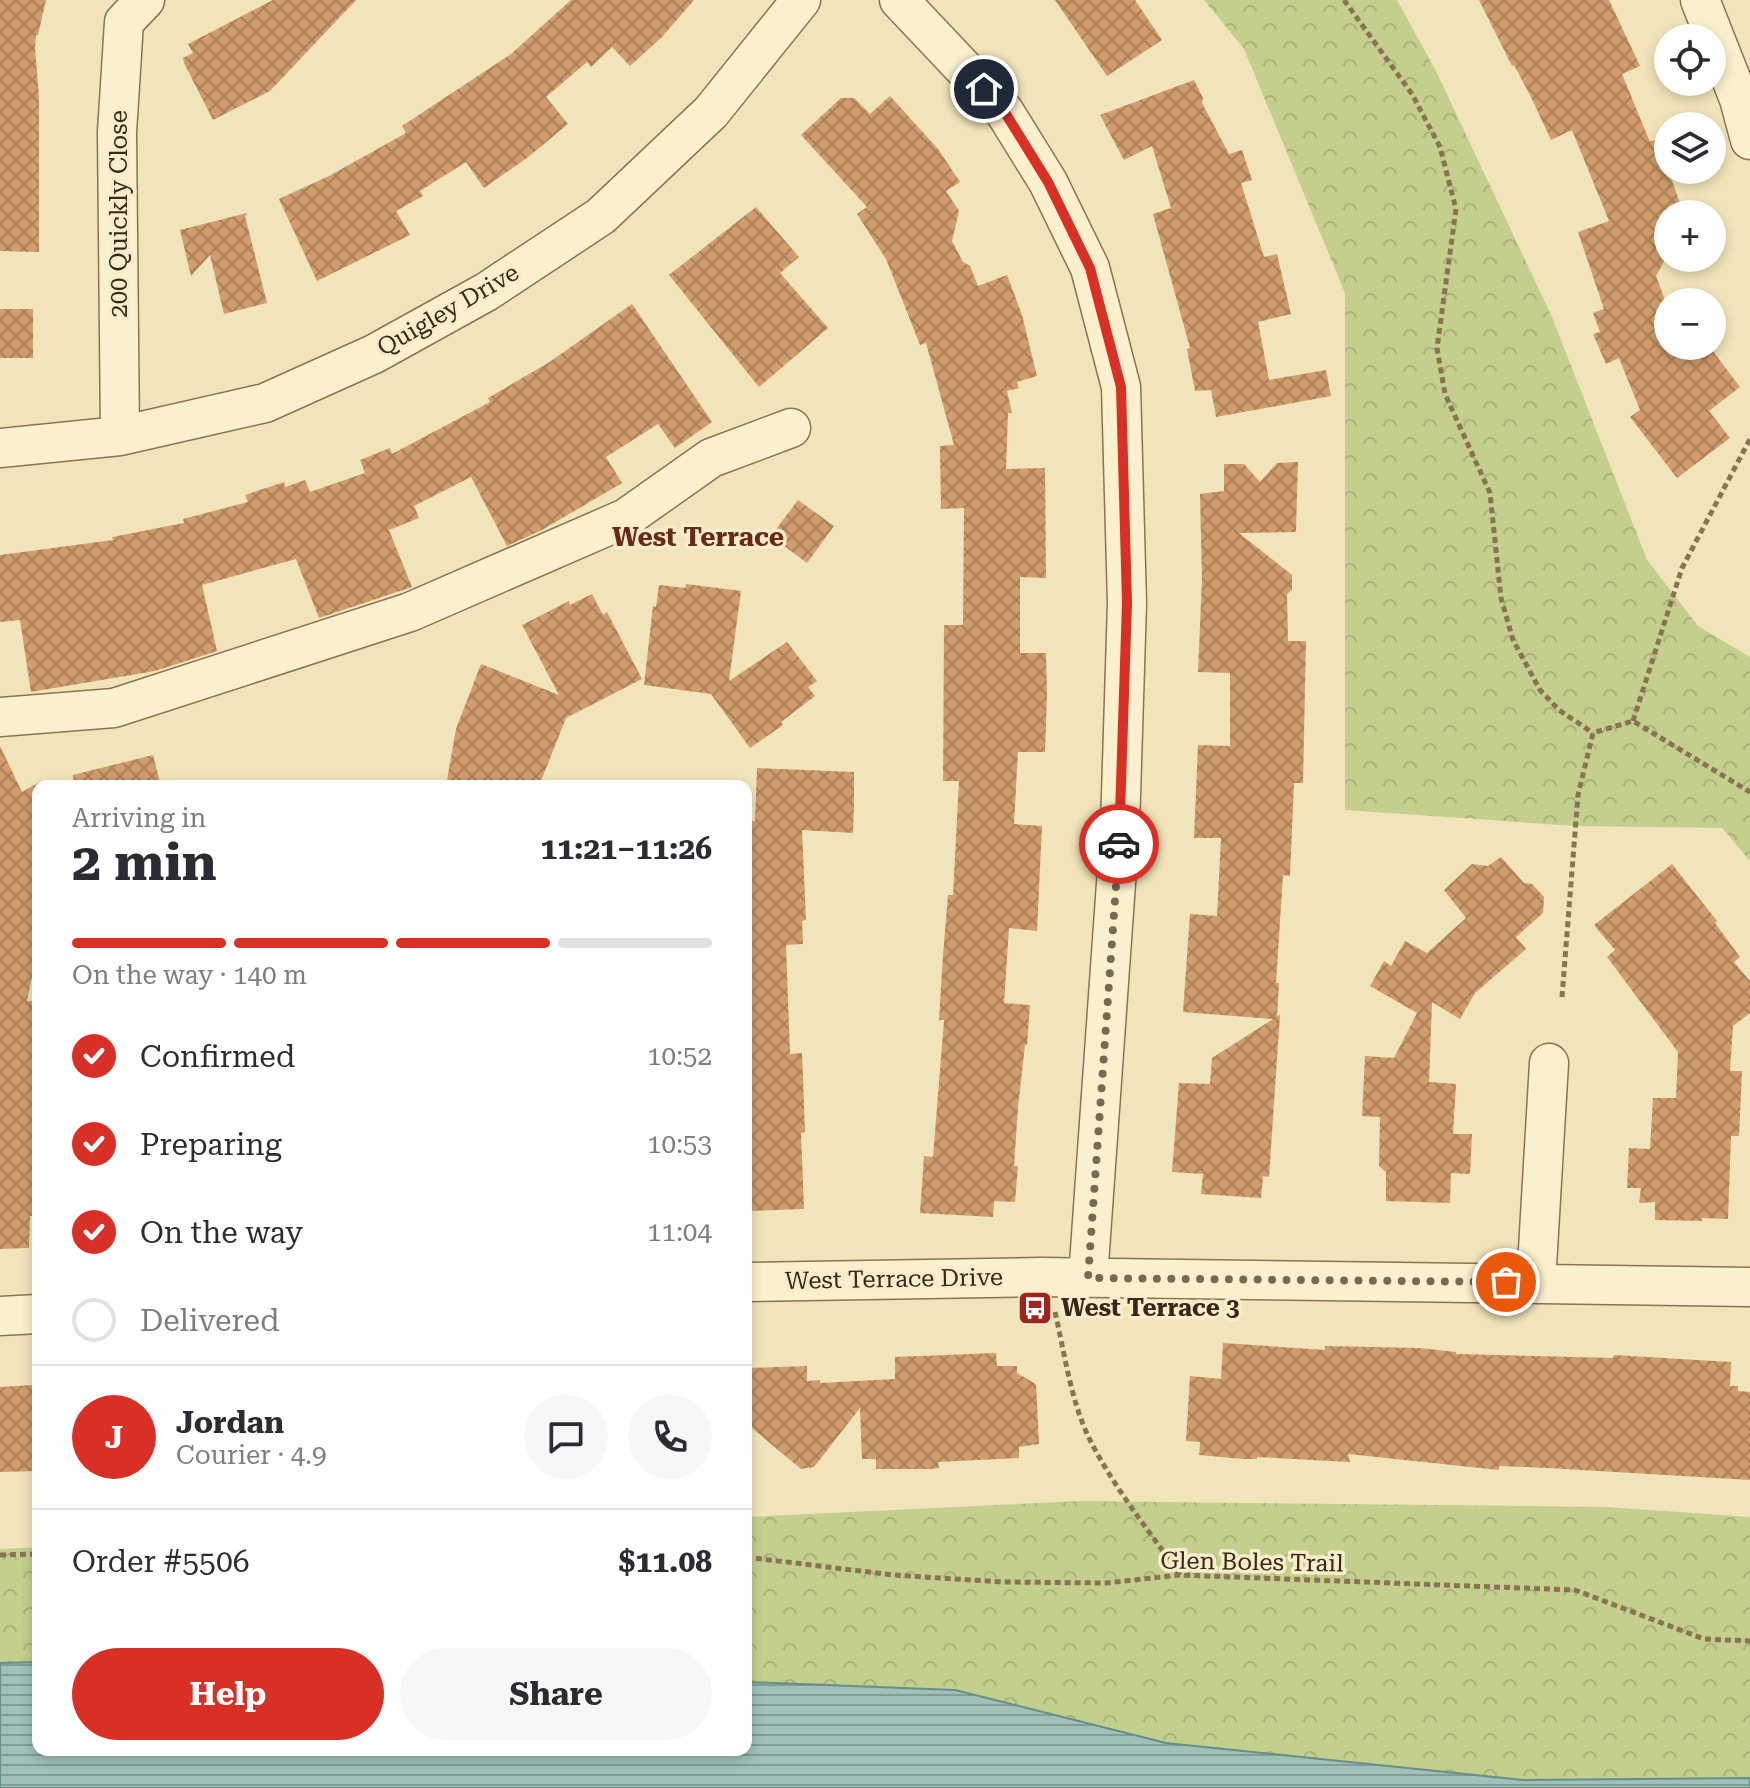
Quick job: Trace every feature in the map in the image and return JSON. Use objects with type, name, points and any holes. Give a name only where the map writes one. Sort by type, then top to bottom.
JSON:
[{"type":"street","name":"200 Quickly Close","points":[[120,436],[117,132],[124,22],[145,0]]},
{"type":"street","name":"Quigley Drive","points":[[0,448],[120,436],[265,403],[374,354],[486,292],[601,216],[711,112],[801,0]]},
{"type":"street","points":[[899,0],[1004,111],[1048,182],[1090,268],[1121,387],[1127,603],[1121,813],[1088,1278]]},
{"type":"street","points":[[1700,0],[1739,99],[1750,140]]},
{"type":"street","points":[[0,717],[114,708],[410,612],[626,518],[711,458],[791,428]]},
{"type":"street","points":[[1536,1283],[1549,1063]]},
{"type":"street","name":"West Terrace Drive","points":[[752,1282],[1088,1278],[1750,1287]]},
{"type":"street","points":[[0,1316],[32,1314]]},
{"type":"path","points":[[1344,0],[1412,94],[1440,147],[1456,209],[1437,348],[1445,394],[1490,493],[1501,598],[1513,640],[1540,690],[1559,710],[1593,733]]},
{"type":"path","points":[[1633,721],[1682,568],[1750,439]]},
{"type":"path","points":[[1593,733],[1633,721],[1750,792]]},
{"type":"path","points":[[1562,997],[1578,795],[1593,733]]},
{"type":"path","points":[[1054,1306],[1077,1407],[1091,1441],[1180,1575]]},
{"type":"path","points":[[0,1555],[32,1554]]},
{"type":"path","name":"Glen Boles Trail","points":[[752,1558],[893,1575],[1004,1582],[1106,1583],[1180,1575],[1575,1590],[1704,1639],[1750,1641]]},
{"type":"green space","points":[[1204,0],[1397,0],[1436,71],[1552,317],[1647,560],[1698,626],[1750,657],[1750,861],[1722,828],[1575,826],[1345,810],[1345,293],[1244,49]]},
{"type":"green space","points":[[1079,1501],[1607,1507],[1750,1517],[1750,1778],[1523,1780],[1166,1743],[955,1690],[752,1682],[752,1517]]},
{"type":"green space","points":[[32,1547],[32,1662],[0,1663],[0,1549]]},
{"type":"water","points":[[32,1662],[32,1756],[752,1756],[752,1682],[955,1690],[1166,1743],[1523,1780],[1750,1778],[1750,1788],[0,1788],[0,1663]]},
{"type":"building","points":[[0,0],[46,0],[35,48],[39,98],[39,252],[0,251]]},
{"type":"building","points":[[273,0],[356,0],[270,91],[213,120],[184,63],[183,58],[193,53],[188,44]]},
{"type":"building","points":[[571,0],[694,0],[662,37],[630,66],[612,47],[591,67],[587,62],[546,97],[568,124],[527,158],[484,188],[466,162],[420,191],[423,196],[396,211],[410,235],[317,281],[279,199],[329,176],[406,133],[402,126],[511,54]]},
{"type":"building","points":[[1055,0],[1135,0],[1162,40],[1107,76]]},
{"type":"building","points":[[1479,0],[1609,0],[1640,66],[1622,74],[1650,142],[1654,140],[1654,184],[1673,184],[1679,200],[1654,200],[1654,272],[1658,272],[1656,276],[1660,288],[1654,288],[1654,360],[1720,360],[1740,387],[1709,411],[1730,438],[1677,478],[1630,417],[1640,410],[1619,358],[1606,364],[1593,334],[1600,332],[1593,313],[1604,309],[1578,232],[1609,221],[1572,130],[1551,140],[1530,95]]},
{"type":"building","points":[[1194,80],[1203,98],[1202,103],[1229,154],[1242,150],[1252,180],[1241,183],[1264,257],[1277,254],[1291,314],[1258,322],[1269,380],[1326,370],[1331,396],[1216,417],[1211,390],[1195,391],[1187,349],[1190,348],[1153,214],[1171,208],[1152,146],[1124,160],[1100,115]]},
{"type":"building","points":[[890,96],[938,149],[960,182],[946,191],[959,211],[952,241],[963,262],[970,266],[978,286],[1007,275],[1022,315],[1037,376],[1017,382],[1019,388],[1007,391],[1012,413],[1008,413],[1006,469],[1045,468],[1046,578],[1020,577],[1020,653],[1046,653],[1047,694],[1045,752],[1018,752],[1014,824],[1042,826],[1037,931],[1009,928],[1004,1003],[1030,1005],[1018,1107],[1015,1202],[994,1201],[993,1217],[920,1213],[924,1156],[933,1157],[944,1020],[939,1020],[943,955],[948,895],[953,895],[959,781],[943,781],[944,625],[963,625],[964,508],[941,509],[940,446],[954,445],[926,343],[920,345],[886,259],[857,214],[867,207],[801,135],[841,98],[854,98],[870,114]]},
{"type":"building","points":[[756,207],[799,257],[780,273],[828,328],[759,387],[669,275]]},
{"type":"building","points":[[247,213],[245,216],[267,303],[224,314],[210,255],[191,276],[180,230]]},
{"type":"building","points":[[632,304],[712,422],[675,448],[658,424],[606,457],[622,483],[542,530],[507,546],[471,477],[414,506],[419,518],[389,530],[412,587],[319,618],[296,559],[202,585],[217,651],[155,671],[31,692],[20,620],[0,622],[0,555],[113,540],[112,537],[184,523],[183,519],[248,502],[245,495],[284,482],[285,487],[305,480],[310,492],[365,473],[360,460],[390,448],[392,454],[490,402],[488,398],[548,363]]},
{"type":"building","points":[[0,309],[33,309],[33,358],[0,358]]},
{"type":"building","points":[[1298,462],[1296,532],[1239,533],[1292,575],[1292,590],[1287,594],[1288,641],[1306,641],[1303,783],[1294,783],[1290,876],[1283,875],[1276,983],[1279,983],[1277,1016],[1280,1015],[1269,1177],[1263,1176],[1261,1198],[1201,1194],[1203,1174],[1172,1172],[1179,1083],[1210,1084],[1212,1058],[1273,1019],[1183,1012],[1190,914],[1217,916],[1221,838],[1194,838],[1198,745],[1230,746],[1230,673],[1198,672],[1202,578],[1200,494],[1224,491],[1224,464],[1244,464],[1260,482],[1277,463]]},
{"type":"building","points":[[798,500],[834,526],[807,563],[771,536]]},
{"type":"building","points":[[686,584],[741,591],[729,681],[787,642],[817,681],[808,687],[815,696],[781,722],[783,725],[750,748],[711,694],[644,685],[653,606],[656,607],[659,585],[685,588]]},
{"type":"building","points":[[592,594],[603,615],[607,612],[642,679],[566,718],[541,780],[447,780],[456,729],[481,664],[559,695],[522,625],[569,601],[570,605]]},
{"type":"building","points":[[0,746],[22,792],[32,786],[32,977],[27,1001],[32,1001],[32,1216],[29,1248],[0,1249]]},
{"type":"building","points":[[153,755],[159,780],[73,780],[73,775]]},
{"type":"building","points":[[757,768],[854,772],[853,833],[802,830],[806,920],[802,921],[803,944],[786,945],[790,1054],[802,1053],[804,1209],[752,1211],[752,821],[755,821]]},
{"type":"building","points":[[1501,857],[1524,883],[1532,884],[1544,897],[1543,913],[1516,937],[1526,949],[1475,993],[1460,1019],[1432,1002],[1429,1082],[1456,1084],[1453,1134],[1472,1134],[1470,1174],[1451,1173],[1450,1203],[1386,1201],[1386,1172],[1379,1166],[1380,1117],[1362,1116],[1365,1056],[1394,1058],[1417,1013],[1370,986],[1384,961],[1391,966],[1405,941],[1427,953],[1466,918],[1444,890],[1472,864],[1488,866]]},
{"type":"building","points":[[1672,864],[1717,921],[1715,923],[1740,957],[1734,962],[1750,981],[1750,1013],[1733,1026],[1730,1071],[1742,1071],[1739,1136],[1731,1136],[1728,1219],[1655,1220],[1655,1202],[1639,1203],[1641,1188],[1627,1188],[1629,1148],[1650,1149],[1653,1098],[1676,1098],[1678,1052],[1607,957],[1615,950],[1594,925]]},
{"type":"building","points":[[1223,1343],[1325,1350],[1325,1346],[1419,1348],[1456,1354],[1613,1358],[1614,1355],[1731,1362],[1730,1386],[1738,1386],[1738,1391],[1750,1392],[1750,1480],[1499,1466],[1499,1470],[1348,1454],[1350,1462],[1199,1455],[1200,1442],[1186,1441],[1190,1376],[1221,1379]]},
{"type":"building","points":[[996,1353],[997,1366],[1017,1366],[1017,1373],[1036,1384],[1039,1444],[1019,1447],[1019,1458],[938,1462],[939,1468],[931,1469],[876,1469],[876,1459],[862,1459],[860,1408],[814,1467],[801,1469],[752,1428],[752,1368],[807,1366],[807,1381],[820,1380],[820,1383],[895,1379],[895,1357]]},
{"type":"building","points":[[32,1385],[32,1471],[0,1472],[0,1387]]},
{"type":"way so far","points":[[1119,844],[1088,1278],[1506,1282]]},
{"type":"place","name":"West Terrace 3","points":[[1035,1308]]},
{"type":"district","name":"West Terrace","points":[[698,537]]},
{"type":"route","points":[[984,89],[1004,111],[1048,182],[1090,268],[1121,387],[1127,603],[1119,844]]}]
